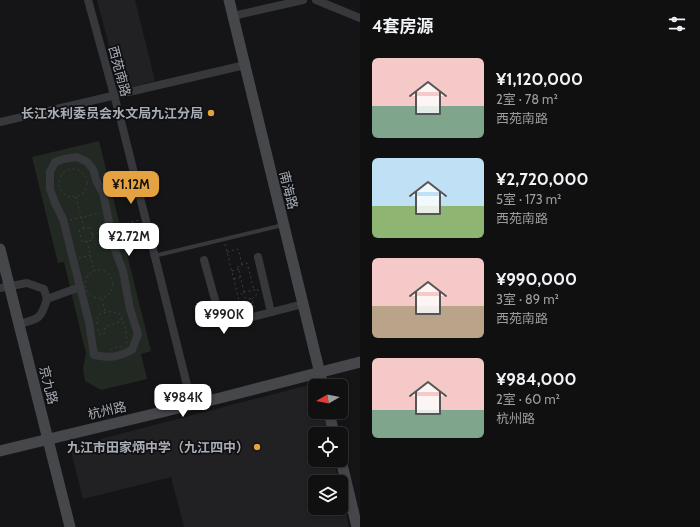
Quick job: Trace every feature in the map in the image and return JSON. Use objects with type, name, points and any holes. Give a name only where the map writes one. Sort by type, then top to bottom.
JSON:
[{"type":"main road","name":"南海路","points":[[229,0],[321,379]]},
{"type":"main road","name":"京九路","points":[[0,249],[4,286],[19,324],[70,527]]},
{"type":"main road","name":"杭州路","points":[[0,451],[192,405],[360,362]]},
{"type":"main road","points":[[342,467],[357,527]]},
{"type":"street","name":"西苑南路","points":[[88,0],[114,96],[192,405]]},
{"type":"street","points":[[233,16],[303,0]]},
{"type":"street","points":[[316,0],[360,18]]},
{"type":"street","points":[[0,122],[245,65]]},
{"type":"street","points":[[77,158],[86,162],[93,169],[96,180],[103,193],[107,212],[115,250],[123,271],[130,310],[138,334],[132,350],[120,357],[108,358],[94,355],[89,322],[64,221],[50,189],[50,172],[55,162],[64,159],[77,158]]},
{"type":"street","points":[[258,257],[271,312]]},
{"type":"street","points":[[204,260],[222,325],[303,304]]},
{"type":"street","points":[[4,286],[27,283],[44,289],[47,299],[43,314],[36,320],[19,324]]},
{"type":"street","points":[[47,299],[80,287]]},
{"type":"lane","points":[[154,256],[284,225]]},
{"type":"path","points":[[73,169],[81,172],[87,183],[84,192],[76,197],[67,196],[60,189],[61,176],[68,170],[73,169]]},
{"type":"path","points":[[76,197],[84,229]]},
{"type":"path","points":[[64,221],[107,212]]},
{"type":"path","points":[[92,235],[145,218]]},
{"type":"path","points":[[90,227],[92,235],[93,240],[82,242],[79,230],[90,227]]},
{"type":"path","points":[[224,240],[244,320]]},
{"type":"path","points":[[87,241],[94,271]]},
{"type":"path","points":[[227,252],[238,249],[242,264]]},
{"type":"path","points":[[74,259],[90,254]]},
{"type":"path","points":[[232,271],[238,269],[238,266],[247,263],[254,290]]},
{"type":"path","points":[[238,269],[244,292],[241,293],[243,297],[252,299],[256,296],[258,289],[244,292]]},
{"type":"path","points":[[94,271],[103,271],[111,276],[113,280],[110,293],[102,298],[93,297],[87,290],[86,281],[94,271]]},
{"type":"path","points":[[234,279],[240,277]]},
{"type":"path","points":[[102,298],[106,312]]},
{"type":"path","points":[[252,299],[256,316]]},
{"type":"path","points":[[124,347],[127,343],[127,337],[126,329],[122,318],[120,314],[106,312],[100,314],[97,319],[99,334],[103,335],[106,332],[105,328],[117,324],[122,318],[125,314],[130,310]]},
{"type":"shaded area","points":[[97,0],[135,0],[155,81],[128,88],[117,76]]},
{"type":"shaded area","points":[[99,141],[151,351],[141,354],[147,379],[101,390],[85,381],[83,368],[86,354],[64,262],[58,263],[32,157]]},
{"type":"shaded area","name":"九江市田家炳中学（九江四中）","points":[[308,385],[308,419],[325,419],[326,427],[308,427],[308,467],[336,467],[337,475],[308,475],[308,515],[346,515],[349,527],[184,527],[171,477],[83,499],[70,447]]},
{"type":"place","name":"长江水利委员会水文局九江分局","points":[[211,113]]},
{"type":"place","name":"九江市田家炳中学（九江四中）","points":[[257,447]]}]
